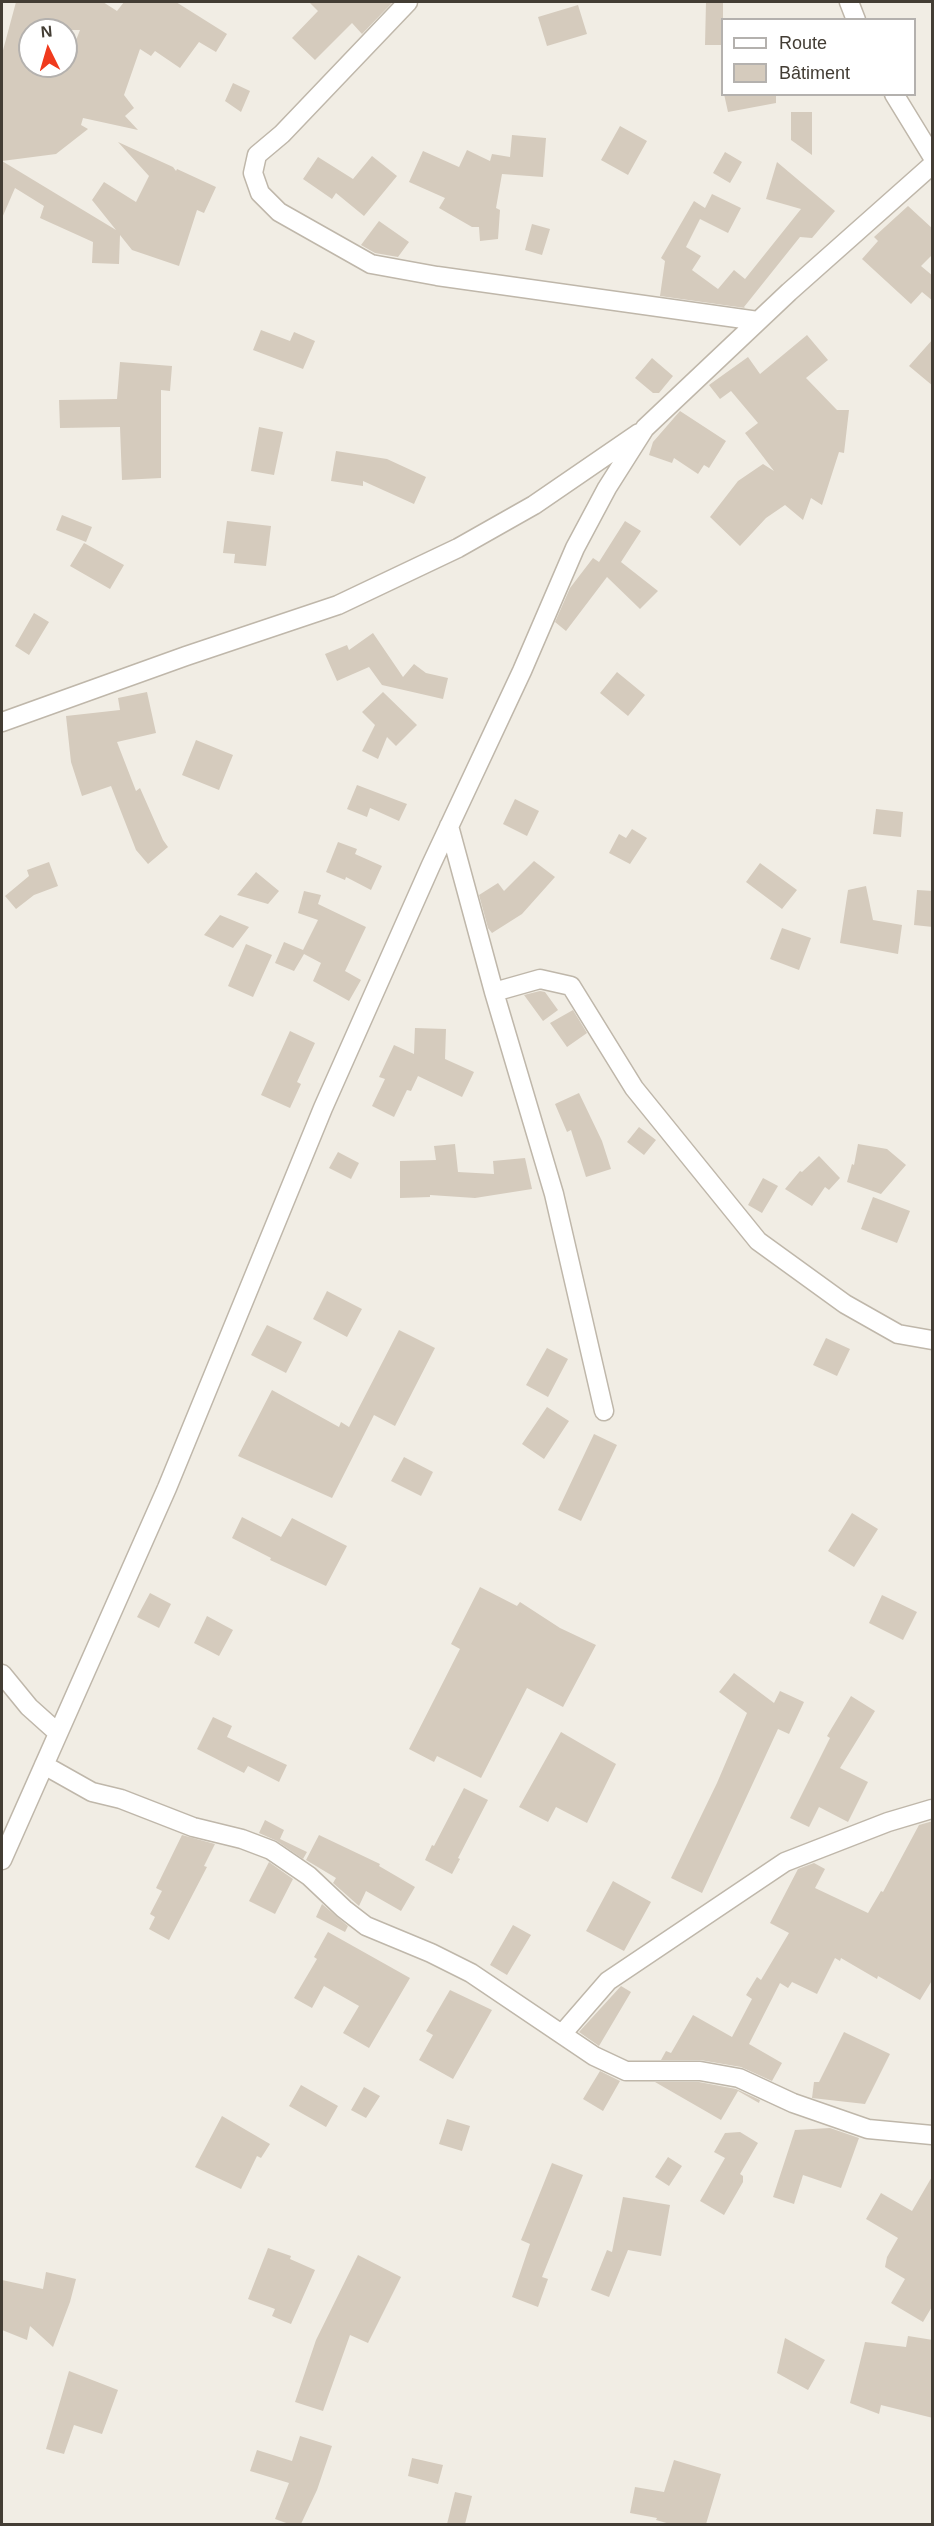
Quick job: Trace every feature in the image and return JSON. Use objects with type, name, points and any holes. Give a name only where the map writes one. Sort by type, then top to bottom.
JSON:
[{"type":"street","points":[[408,2],[282,134],[257,154],[253,172],[260,193],[279,212],[371,264],[437,276],[758,321]]},
{"type":"street","points":[[849,2],[855,18]]},
{"type":"street","points":[[895,96],[933,156]]},
{"type":"street","points":[[2,722],[186,656],[338,605],[458,548],[534,505],[645,429],[758,321],[933,165]]},
{"type":"street","points":[[2,1860],[171,1478],[323,1108],[449,826],[522,671],[575,548],[607,488],[645,429]]},
{"type":"street","points":[[449,826],[494,992],[554,1194],[604,1411]]},
{"type":"street","points":[[494,992],[540,978],[572,986],[634,1088],[759,1241],[844,1304],[898,1334],[933,1340]]},
{"type":"street","points":[[2,1674],[29,1707],[58,1733]]},
{"type":"street","points":[[44,1765],[92,1792],[121,1799],[193,1827],[242,1839],[271,1850],[309,1876],[344,1910],[366,1926],[431,1953],[471,1973],[594,2056],[626,2071],[700,2071],[739,2078],[793,2103],[868,2129],[933,2135]]},
{"type":"street","points":[[562,2034],[608,1981],[785,1862],[888,1822],[933,1809]]},
{"type":"building","points":[[16,2],[103,2],[117,11],[124,2],[176,2],[227,34],[216,52],[199,42],[180,68],[155,51],[151,56],[140,49],[124,95],[134,108],[125,116],[138,130],[83,118],[81,125],[88,129],[56,154],[2,161],[2,54]]},
{"type":"building","points":[[309,2],[393,2],[362,34],[352,23],[315,60],[292,38],[318,11]]},
{"type":"building","points":[[706,2],[723,2],[721,45],[705,45]]},
{"type":"building","points":[[578,5],[587,34],[547,46],[538,17]]},
{"type":"building","points":[[233,83],[250,91],[241,112],[225,101]]},
{"type":"building","points":[[724,96],[776,96],[776,103],[728,112]]},
{"type":"building","points":[[791,112],[812,112],[812,155],[791,140]]},
{"type":"building","points":[[620,126],[647,141],[628,175],[601,160]]},
{"type":"building","points":[[512,135],[546,138],[543,177],[502,174],[496,208],[500,210],[498,239],[480,241],[479,227],[472,227],[439,208],[445,198],[409,182],[423,151],[459,167],[467,150],[490,161],[492,154],[510,157]]},
{"type":"building","points":[[118,142],[173,167],[176,171],[177,169],[216,187],[204,213],[197,210],[179,266],[132,250],[120,235],[119,264],[92,263],[93,242],[40,218],[44,206],[15,188],[2,218],[2,161],[116,230],[92,200],[104,182],[136,202],[149,176]]},
{"type":"building","points":[[725,152],[742,162],[730,183],[713,173]]},
{"type":"building","points":[[372,156],[397,176],[364,216],[336,193],[332,199],[303,179],[318,157],[353,179]]},
{"type":"building","points":[[777,162],[835,211],[812,238],[800,237],[745,308],[660,296],[665,261],[661,258],[694,201],[705,208],[712,194],[741,208],[728,233],[700,219],[686,247],[701,256],[692,270],[718,289],[734,270],[745,279],[801,209],[766,199]]},
{"type":"building","points":[[908,206],[933,229],[933,254],[921,266],[933,276],[933,301],[922,292],[911,304],[862,259],[878,241],[874,237]]},
{"type":"building","points":[[379,221],[409,242],[398,257],[375,253],[361,245]]},
{"type":"building","points":[[532,224],[550,229],[542,255],[525,250]]},
{"type":"building","points":[[261,330],[290,341],[294,332],[315,341],[303,369],[253,350]]},
{"type":"building","points":[[807,335],[828,360],[806,378],[837,410],[849,410],[844,453],[839,452],[822,505],[811,498],[803,520],[785,505],[766,518],[740,546],[710,517],[738,481],[763,464],[774,471],[745,433],[758,423],[731,391],[720,399],[709,385],[748,357],[760,374]]},
{"type":"building","points":[[933,339],[933,386],[909,366]]},
{"type":"building","points":[[652,358],[673,376],[659,393],[653,393],[635,378]]},
{"type":"building","points":[[120,362],[172,366],[170,391],[161,390],[161,478],[122,480],[120,427],[60,428],[59,400],[117,399]]},
{"type":"building","points":[[680,411],[726,441],[709,468],[704,465],[698,474],[674,458],[672,463],[649,455],[653,442]]},
{"type":"building","points":[[259,427],[283,432],[274,475],[251,471]]},
{"type":"building","points":[[336,451],[387,459],[426,477],[414,504],[363,481],[363,486],[331,481]]},
{"type":"building","points":[[62,515],[92,527],[86,542],[56,530]]},
{"type":"building","points":[[227,521],[271,526],[266,566],[234,563],[235,554],[223,553]]},
{"type":"building","points":[[625,521],[641,531],[621,562],[658,591],[640,609],[607,577],[566,631],[555,622],[570,588],[593,558],[599,562]]},
{"type":"building","points":[[84,543],[124,565],[110,589],[70,566]]},
{"type":"building","points":[[34,613],[49,622],[29,655],[15,646]]},
{"type":"building","points":[[373,633],[403,677],[414,664],[426,673],[448,678],[443,699],[382,685],[369,667],[337,681],[325,654],[347,645],[349,650]]},
{"type":"building","points":[[617,672],[645,695],[628,716],[600,693]]},
{"type":"building","points":[[147,692],[156,733],[117,742],[136,791],[140,788],[168,847],[148,864],[136,850],[111,786],[82,796],[71,762],[66,716],[120,710],[118,698]]},
{"type":"building","points":[[383,692],[417,725],[396,746],[387,737],[378,759],[362,751],[375,725],[362,712]]},
{"type":"building","points":[[196,740],[233,755],[219,790],[182,775]]},
{"type":"building","points":[[357,785],[407,804],[399,821],[370,808],[367,817],[347,809]]},
{"type":"building","points":[[515,799],[539,811],[527,836],[503,824]]},
{"type":"building","points":[[876,809],[903,812],[901,837],[873,834]]},
{"type":"building","points":[[632,829],[647,838],[630,864],[609,853],[619,834],[626,838]]},
{"type":"building","points":[[338,842],[357,849],[355,854],[382,866],[371,890],[346,877],[345,880],[326,872]]},
{"type":"building","points":[[534,861],[555,877],[522,914],[492,933],[488,928],[479,895],[498,883],[504,891]]},
{"type":"building","points":[[49,862],[58,886],[34,895],[16,909],[5,896],[29,876],[27,870]]},
{"type":"building","points":[[760,863],[797,890],[782,909],[746,882]]},
{"type":"building","points":[[256,872],[279,891],[268,904],[237,895]]},
{"type":"building","points":[[866,886],[873,920],[902,925],[898,954],[840,943],[848,890]]},
{"type":"building","points":[[917,890],[933,891],[933,927],[914,925]]},
{"type":"building","points":[[304,891],[321,895],[318,904],[366,927],[345,971],[361,980],[349,1001],[313,981],[321,963],[304,954],[294,971],[275,963],[284,942],[303,950],[318,920],[298,913]]},
{"type":"building","points":[[220,915],[249,927],[233,948],[204,935]]},
{"type":"building","points":[[782,928],[811,938],[799,970],[770,959]]},
{"type":"building","points":[[246,944],[272,955],[253,997],[228,986]]},
{"type":"building","points":[[545,992],[558,1010],[543,1021],[524,995]]},
{"type":"building","points":[[573,1010],[587,1033],[567,1047],[550,1023]]},
{"type":"building","points":[[415,1028],[446,1029],[445,1059],[474,1072],[462,1097],[418,1076],[411,1091],[407,1090],[394,1117],[372,1106],[385,1079],[379,1077],[394,1045],[414,1054]]},
{"type":"building","points":[[290,1031],[315,1043],[297,1082],[301,1084],[290,1108],[261,1095]]},
{"type":"building","points":[[579,1093],[602,1141],[611,1169],[586,1177],[571,1130],[567,1132],[555,1104]]},
{"type":"building","points":[[639,1127],[656,1140],[644,1155],[627,1142]]},
{"type":"building","points":[[455,1144],[458,1172],[494,1174],[493,1161],[525,1158],[532,1189],[475,1198],[430,1195],[430,1197],[400,1198],[400,1161],[436,1160],[434,1146]]},
{"type":"building","points":[[858,1144],[887,1149],[906,1165],[881,1194],[847,1182],[852,1164],[854,1165]]},
{"type":"building","points":[[338,1152],[359,1163],[351,1179],[329,1168]]},
{"type":"building","points":[[819,1156],[840,1178],[829,1190],[825,1187],[812,1206],[785,1189],[800,1171],[802,1172]]},
{"type":"building","points":[[763,1178],[778,1186],[762,1213],[748,1205]]},
{"type":"building","points":[[873,1197],[910,1211],[897,1243],[861,1229]]},
{"type":"building","points":[[327,1291],[362,1309],[347,1337],[313,1319]]},
{"type":"building","points":[[267,1325],[302,1342],[286,1373],[251,1355]]},
{"type":"building","points":[[399,1330],[435,1348],[395,1426],[374,1415],[332,1498],[238,1456],[272,1390],[339,1427],[341,1422],[349,1427]]},
{"type":"building","points":[[826,1338],[850,1349],[837,1376],[813,1365]]},
{"type":"building","points":[[547,1348],[568,1359],[548,1397],[526,1385]]},
{"type":"building","points":[[547,1407],[569,1421],[544,1459],[522,1444]]},
{"type":"building","points":[[594,1434],[617,1445],[581,1521],[558,1510]]},
{"type":"building","points":[[404,1457],[433,1472],[421,1496],[391,1481]]},
{"type":"building","points":[[852,1513],[878,1529],[854,1567],[828,1551]]},
{"type":"building","points":[[242,1517],[281,1537],[292,1518],[347,1546],[326,1586],[270,1560],[271,1558],[232,1538]]},
{"type":"building","points":[[480,1587],[517,1606],[520,1602],[560,1628],[596,1645],[563,1707],[527,1688],[481,1778],[437,1756],[434,1762],[409,1749],[460,1649],[451,1644]]},
{"type":"building","points":[[150,1593],[171,1604],[159,1628],[137,1617]]},
{"type":"building","points":[[882,1595],[917,1612],[903,1640],[869,1623]]},
{"type":"building","points":[[207,1616],[233,1630],[219,1656],[194,1643]]},
{"type":"building","points":[[734,1673],[774,1703],[780,1691],[804,1702],[789,1734],[778,1729],[702,1893],[671,1878],[717,1783],[747,1713],[719,1692]]},
{"type":"building","points":[[851,1696],[875,1711],[840,1768],[868,1782],[848,1822],[819,1807],[809,1827],[790,1818],[830,1738],[827,1736]]},
{"type":"building","points":[[213,1717],[232,1726],[227,1737],[287,1765],[279,1782],[248,1766],[244,1773],[197,1749]]},
{"type":"building","points":[[561,1732],[616,1764],[587,1823],[556,1807],[548,1822],[519,1807]]},
{"type":"building","points":[[464,1788],[488,1800],[452,1874],[425,1860]]},
{"type":"building","points":[[265,1820],[284,1830],[280,1839],[307,1852],[303,1859],[277,1841],[259,1833]]},
{"type":"building","points":[[933,1821],[933,1979],[920,2000],[878,1976],[877,1979],[841,1958],[840,1961],[835,1958],[817,1994],[792,1982],[788,1988],[780,1983],[749,2044],[782,2063],[772,2081],[741,2067],[700,2060],[661,2060],[666,2051],[671,2053],[693,2015],[732,2037],[752,1999],[746,1995],[757,1977],[761,1980],[789,1933],[770,1923],[798,1869],[814,1863],[825,1869],[815,1888],[868,1913],[881,1891],[883,1892],[919,1825]]},
{"type":"building","points":[[182,1835],[215,1844],[204,1866],[207,1867],[169,1940],[149,1929],[155,1917],[150,1914],[162,1891],[156,1888]]},
{"type":"building","points":[[319,1835],[380,1864],[379,1866],[415,1887],[401,1911],[366,1891],[359,1906],[333,1883],[336,1878],[306,1860]]},
{"type":"building","points":[[269,1862],[293,1879],[275,1914],[249,1901]]},
{"type":"building","points":[[613,1881],[651,1902],[624,1951],[586,1931]]},
{"type":"building","points":[[322,1904],[348,1926],[345,1932],[316,1917]]},
{"type":"building","points":[[513,1925],[531,1935],[507,1975],[490,1965]]},
{"type":"building","points":[[328,1932],[410,1978],[369,2048],[343,2033],[359,2006],[324,1986],[312,2008],[294,1998],[317,1959],[314,1957]]},
{"type":"building","points":[[621,1986],[631,1992],[599,2046],[579,2032]]},
{"type":"building","points":[[450,1990],[492,2010],[453,2079],[419,2060],[433,2035],[426,2031]]},
{"type":"building","points":[[844,2032],[890,2054],[865,2104],[812,2098],[814,2082],[819,2082]]},
{"type":"building","points":[[600,2071],[620,2081],[603,2111],[583,2099]]},
{"type":"building","points":[[655,2082],[699,2082],[736,2089],[760,2100],[759,2103],[738,2091],[721,2120]]},
{"type":"building","points":[[301,2085],[338,2106],[326,2127],[289,2106]]},
{"type":"building","points":[[364,2087],[380,2096],[366,2118],[351,2110]]},
{"type":"building","points":[[222,2116],[270,2144],[261,2158],[257,2156],[241,2189],[195,2167]]},
{"type":"building","points":[[447,2119],[470,2126],[462,2151],[439,2144]]},
{"type":"building","points":[[830,2128],[859,2138],[841,2188],[803,2175],[794,2204],[773,2197],[795,2130]]},
{"type":"building","points":[[740,2132],[758,2143],[740,2174],[743,2176],[743,2182],[724,2215],[700,2201],[725,2158],[714,2152],[725,2133]]},
{"type":"building","points":[[668,2157],[682,2166],[669,2186],[655,2177]]},
{"type":"building","points":[[552,2163],[583,2175],[542,2277],[548,2279],[538,2307],[512,2297],[530,2244],[521,2240]]},
{"type":"building","points":[[933,2175],[933,2305],[923,2322],[891,2303],[905,2279],[885,2267],[887,2257],[898,2238],[866,2219],[881,2193],[912,2211]]},
{"type":"building","points":[[623,2197],[670,2205],[661,2256],[628,2250],[609,2297],[591,2290],[607,2250],[612,2252]]},
{"type":"building","points":[[268,2248],[291,2256],[290,2259],[315,2270],[291,2324],[272,2316],[275,2309],[248,2299]]},
{"type":"building","points":[[358,2255],[401,2277],[368,2343],[350,2335],[323,2411],[295,2402],[316,2340]]},
{"type":"building","points":[[46,2272],[76,2279],[53,2347],[30,2326],[27,2340],[2,2330],[2,2280],[43,2289]]},
{"type":"building","points":[[908,2336],[933,2340],[933,2418],[881,2405],[879,2414],[850,2403],[865,2342],[906,2347]]},
{"type":"building","points":[[785,2338],[825,2360],[808,2390],[777,2373]]},
{"type":"building","points":[[69,2371],[118,2390],[102,2434],[74,2425],[64,2454],[46,2449]]},
{"type":"building","points":[[300,2436],[332,2446],[317,2490],[301,2524],[289,2524],[275,2519],[289,2483],[250,2471],[257,2450],[292,2461]]},
{"type":"building","points":[[412,2458],[443,2465],[438,2484],[408,2476]]},
{"type":"building","points":[[674,2460],[721,2474],[706,2524],[670,2524],[656,2520],[657,2518],[630,2513],[635,2487],[664,2492]]},
{"type":"building","points":[[455,2492],[472,2496],[465,2524],[447,2524]]}]
